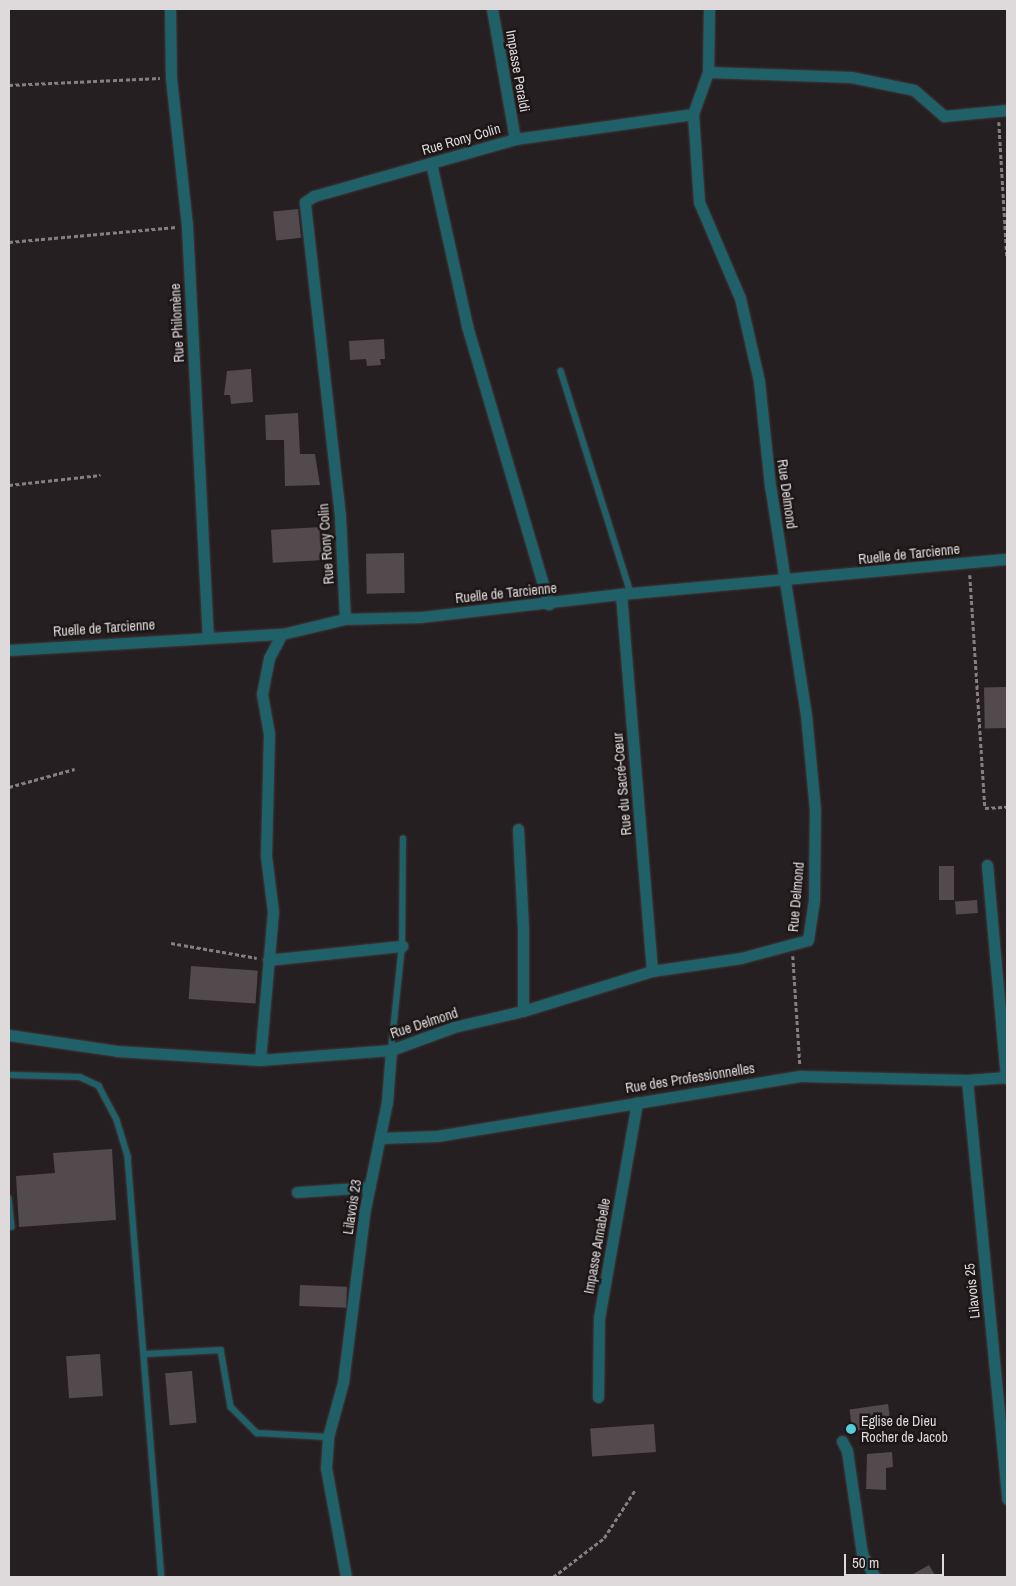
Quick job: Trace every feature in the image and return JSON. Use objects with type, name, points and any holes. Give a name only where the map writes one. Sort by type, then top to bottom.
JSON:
[{"type":"street","name":"Rue Philomène","points":[[170,9],[171,78],[187,226],[208,636]]},
{"type":"street","name":"Impasse Peraldi","points":[[492,9],[515,139]]},
{"type":"street","points":[[693,114],[708,72],[709,9]]},
{"type":"street","points":[[708,72],[851,77],[914,90],[944,116],[1003,110]]},
{"type":"street","name":"Rue Rony Colin","points":[[345,620],[340,516],[305,202],[314,196],[515,139],[693,114]]},
{"type":"street","name":"Rue Delmond","points":[[9,1035],[117,1051],[260,1060],[391,1050],[454,1027],[523,1011],[652,971],[741,958],[808,940],[814,900],[815,810],[806,715],[770,486],[758,381],[740,298],[699,202],[693,114]]},
{"type":"street","points":[[430,163],[467,326],[549,604]]},
{"type":"street","name":"Ruelle de Tarcienne","points":[[9,650],[208,636],[282,634],[345,620],[420,617],[549,604],[626,593],[784,582],[1007,559]]},
{"type":"street","name":"Rue du Sacré-Cœur","points":[[626,593],[652,971]]},
{"type":"street","points":[[260,1060],[273,912],[266,856],[269,734],[262,694],[269,658],[282,634]]},
{"type":"street","points":[[518,830],[523,927],[523,1011]]},
{"type":"street","points":[[987,865],[1007,1078]]},
{"type":"street","points":[[268,960],[402,946]]},
{"type":"street","name":"Lilavois 23","points":[[346,1577],[326,1468],[328,1437],[344,1382],[370,1186],[380,1138],[391,1050]]},
{"type":"street","name":"Rue des Professionnelles","points":[[380,1138],[437,1136],[801,1076],[967,1080],[1007,1078]]},
{"type":"street","name":"Lilavois 25","points":[[967,1080],[1007,1499]]},
{"type":"street","name":"Impasse Annabelle","points":[[598,1397],[599,1318],[637,1102]]},
{"type":"street","points":[[297,1192],[370,1186]]},
{"type":"street","points":[[842,1441],[847,1451],[862,1554],[875,1577]]},
{"type":"lane","name":"Rue du Sacré-Cœur","points":[[561,371],[626,593]]},
{"type":"lane","name":"Lilavois 23","points":[[391,1050],[402,946],[403,839]]},
{"type":"lane","points":[[11,1075],[80,1077],[99,1086],[118,1120],[128,1157],[146,1354],[162,1577]]},
{"type":"lane","points":[[9,1198],[12,1227]]},
{"type":"lane","points":[[146,1354],[221,1350],[230,1407],[256,1433],[328,1437]]},
{"type":"path","points":[[9,85],[171,78]]},
{"type":"path","points":[[1003,110],[1007,258]]},
{"type":"path","points":[[9,242],[187,226]]},
{"type":"path","points":[[9,485],[100,475]]},
{"type":"path","points":[[969,563],[985,808],[1007,807]]},
{"type":"path","points":[[9,787],[75,769]]},
{"type":"path","points":[[171,943],[268,960]]},
{"type":"path","points":[[793,944],[801,1076]]},
{"type":"path","points":[[553,1577],[604,1538],[635,1490]]},
{"type":"building","points":[[298,209],[301,238],[276,240],[273,212]]},
{"type":"building","points":[[384,339],[385,359],[380,359],[381,365],[367,366],[366,359],[350,360],[349,341]]},
{"type":"building","points":[[251,369],[253,402],[231,404],[230,395],[224,395],[227,371]]},
{"type":"building","points":[[298,413],[300,454],[315,454],[320,485],[285,486],[284,440],[266,440],[265,415]]},
{"type":"building","points":[[323,527],[325,560],[273,563],[271,530]]},
{"type":"building","points":[[404,553],[405,593],[367,594],[366,554]]},
{"type":"building","points":[[984,687],[1006,687],[1007,728],[985,728]]},
{"type":"building","points":[[939,866],[954,866],[954,900],[939,900]]},
{"type":"building","points":[[977,900],[978,913],[956,915],[955,902]]},
{"type":"building","points":[[191,966],[258,971],[256,1004],[189,999]]},
{"type":"building","points":[[112,1149],[116,1220],[19,1227],[16,1176],[55,1173],[53,1153]]},
{"type":"building","points":[[300,1285],[347,1287],[346,1308],[299,1306]]},
{"type":"building","points":[[100,1354],[103,1396],[69,1398],[66,1356]]},
{"type":"building","points":[[192,1371],[197,1423],[170,1425],[165,1373]]},
{"type":"building","points":[[888,1404],[891,1426],[852,1431],[849,1409]]},
{"type":"building","points":[[654,1424],[656,1452],[592,1456],[590,1428]]},
{"type":"building","points":[[892,1452],[893,1467],[886,1468],[886,1490],[866,1489],[867,1454]]},
{"type":"building","points":[[929,1565],[936,1577],[908,1577]]},
{"type":"place","name":"Eglise de Dieu Rocher de Jacob","points":[[851,1429]]}]
